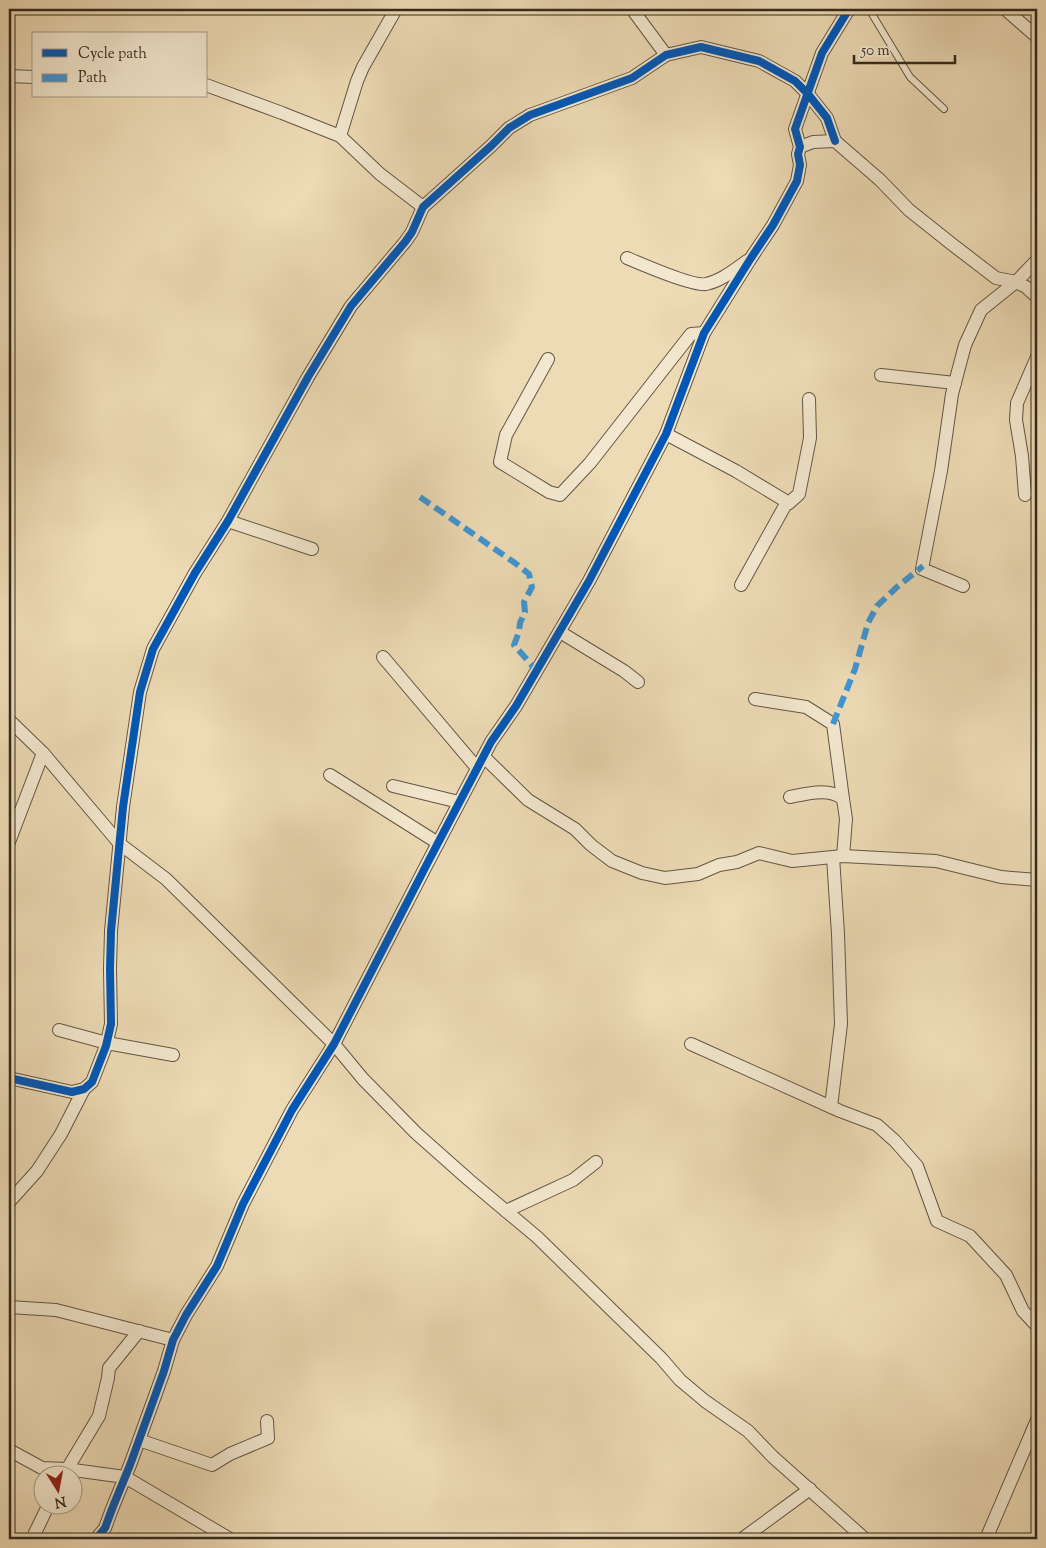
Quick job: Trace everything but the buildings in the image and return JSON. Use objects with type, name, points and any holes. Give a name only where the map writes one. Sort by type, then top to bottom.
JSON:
[{"type":"street","points":[[340,136],[360,74],[396,9]]},
{"type":"street","points":[[632,9],[666,55]]},
{"type":"street","points":[[96,1539],[105,1528],[125,1477],[164,1371],[173,1340],[186,1315],[217,1266],[243,1204],[292,1110],[334,1044],[491,742],[516,706],[589,581],[666,434],[704,334],[773,225],[784,202],[797,182],[800,146],[794,129],[822,54],[849,9]]},
{"type":"street","points":[[1005,9],[1037,37]]},
{"type":"street","points":[[9,1202],[37,1171],[61,1134],[84,1089],[92,1082],[107,1043],[111,1024],[111,931],[124,807],[140,692],[153,649],[191,580],[228,521],[308,378],[352,306],[405,242],[412,232],[423,206],[509,128],[530,115],[632,78],[666,55],[701,47],[759,61],[795,81],[827,118],[835,141],[880,180],[909,210],[996,278],[1016,282],[1037,297]]},
{"type":"street","points":[[9,76],[32,77]]},
{"type":"street","points":[[208,86],[340,136],[380,174],[423,206]]},
{"type":"street","points":[[800,146],[813,142],[835,141]]},
{"type":"street","points":[[627,258],[678,278],[703,285],[719,280],[751,258]]},
{"type":"street","points":[[964,586],[922,569],[941,471],[952,394],[965,345],[981,310],[1016,282],[1037,260]]},
{"type":"street","points":[[548,359],[506,435],[500,462],[549,492],[560,495],[590,463],[692,334],[704,334]]},
{"type":"street","points":[[1025,495],[1022,456],[1016,420],[1017,403],[1037,357]]},
{"type":"street","points":[[881,376],[955,383]]},
{"type":"street","points":[[741,584],[787,502],[789,503],[799,494],[810,438],[809,399]]},
{"type":"street","points":[[666,434],[736,471],[787,502]]},
{"type":"street","points":[[228,521],[312,549]]},
{"type":"street","points":[[560,632],[638,682]]},
{"type":"street","points":[[383,657],[480,763],[528,800],[576,829],[612,861],[642,873],[665,878],[698,874],[719,865],[737,862],[760,853],[792,861],[838,856],[936,861],[1001,877],[1037,880]]},
{"type":"street","points":[[755,699],[806,707],[833,724],[846,819],[838,856],[841,1024],[831,1107]]},
{"type":"street","points":[[9,720],[43,753],[120,844],[166,879],[334,1044],[363,1079],[416,1132],[537,1237],[661,1358],[680,1380],[748,1431],[772,1457],[865,1539]]},
{"type":"street","points":[[9,842],[43,753]]},
{"type":"street","points":[[330,776],[438,843]]},
{"type":"street","points":[[393,786],[460,802]]},
{"type":"street","points":[[790,797],[813,792],[830,793],[843,798]]},
{"type":"street","points":[[59,1030],[107,1043],[173,1055]]},
{"type":"street","points":[[691,1044],[877,1126],[894,1140],[917,1166],[937,1222],[970,1236],[1006,1275],[1023,1311],[1037,1326]]},
{"type":"street","points":[[9,1078],[72,1092],[84,1089]]},
{"type":"street","points":[[506,1211],[573,1180],[596,1162]]},
{"type":"street","points":[[9,1307],[56,1310],[173,1340]]},
{"type":"street","points":[[68,1466],[99,1416],[109,1368],[139,1331]]},
{"type":"street","points":[[986,1539],[1037,1420]]},
{"type":"street","points":[[139,1440],[212,1465],[230,1454],[268,1438],[267,1421]]},
{"type":"street","points":[[9,1450],[38,1466]]},
{"type":"street","points":[[82,1473],[125,1477],[230,1539]]},
{"type":"street","points":[[742,1539],[810,1489]]},
{"type":"street","points":[[32,1539],[43,1516]]},
{"type":"lane","points":[[869,9],[910,77],[944,109]]},
{"type":"marked path","points":[[420,497],[529,574],[532,587],[524,602],[525,612],[514,645],[531,664],[536,673]]},
{"type":"marked path","points":[[833,724],[855,669],[868,623],[877,606],[923,566]]},
{"type":"cycle path","points":[[96,1539],[105,1528],[130,1465],[164,1371],[173,1340],[186,1315],[217,1266],[243,1204],[292,1110],[334,1044],[491,742],[516,706],[589,581],[666,434],[704,333],[773,225],[797,181],[800,165],[798,154],[800,147],[795,129],[822,53],[849,9]]},
{"type":"cycle path","points":[[9,1078],[72,1092],[84,1089],[92,1082],[106,1046],[111,1024],[111,931],[123,807],[140,692],[153,649],[195,573],[228,521],[308,377],[351,306],[405,242],[412,232],[423,207],[509,128],[530,115],[632,78],[666,55],[701,47],[759,61],[795,81],[827,118],[835,141]]}]
